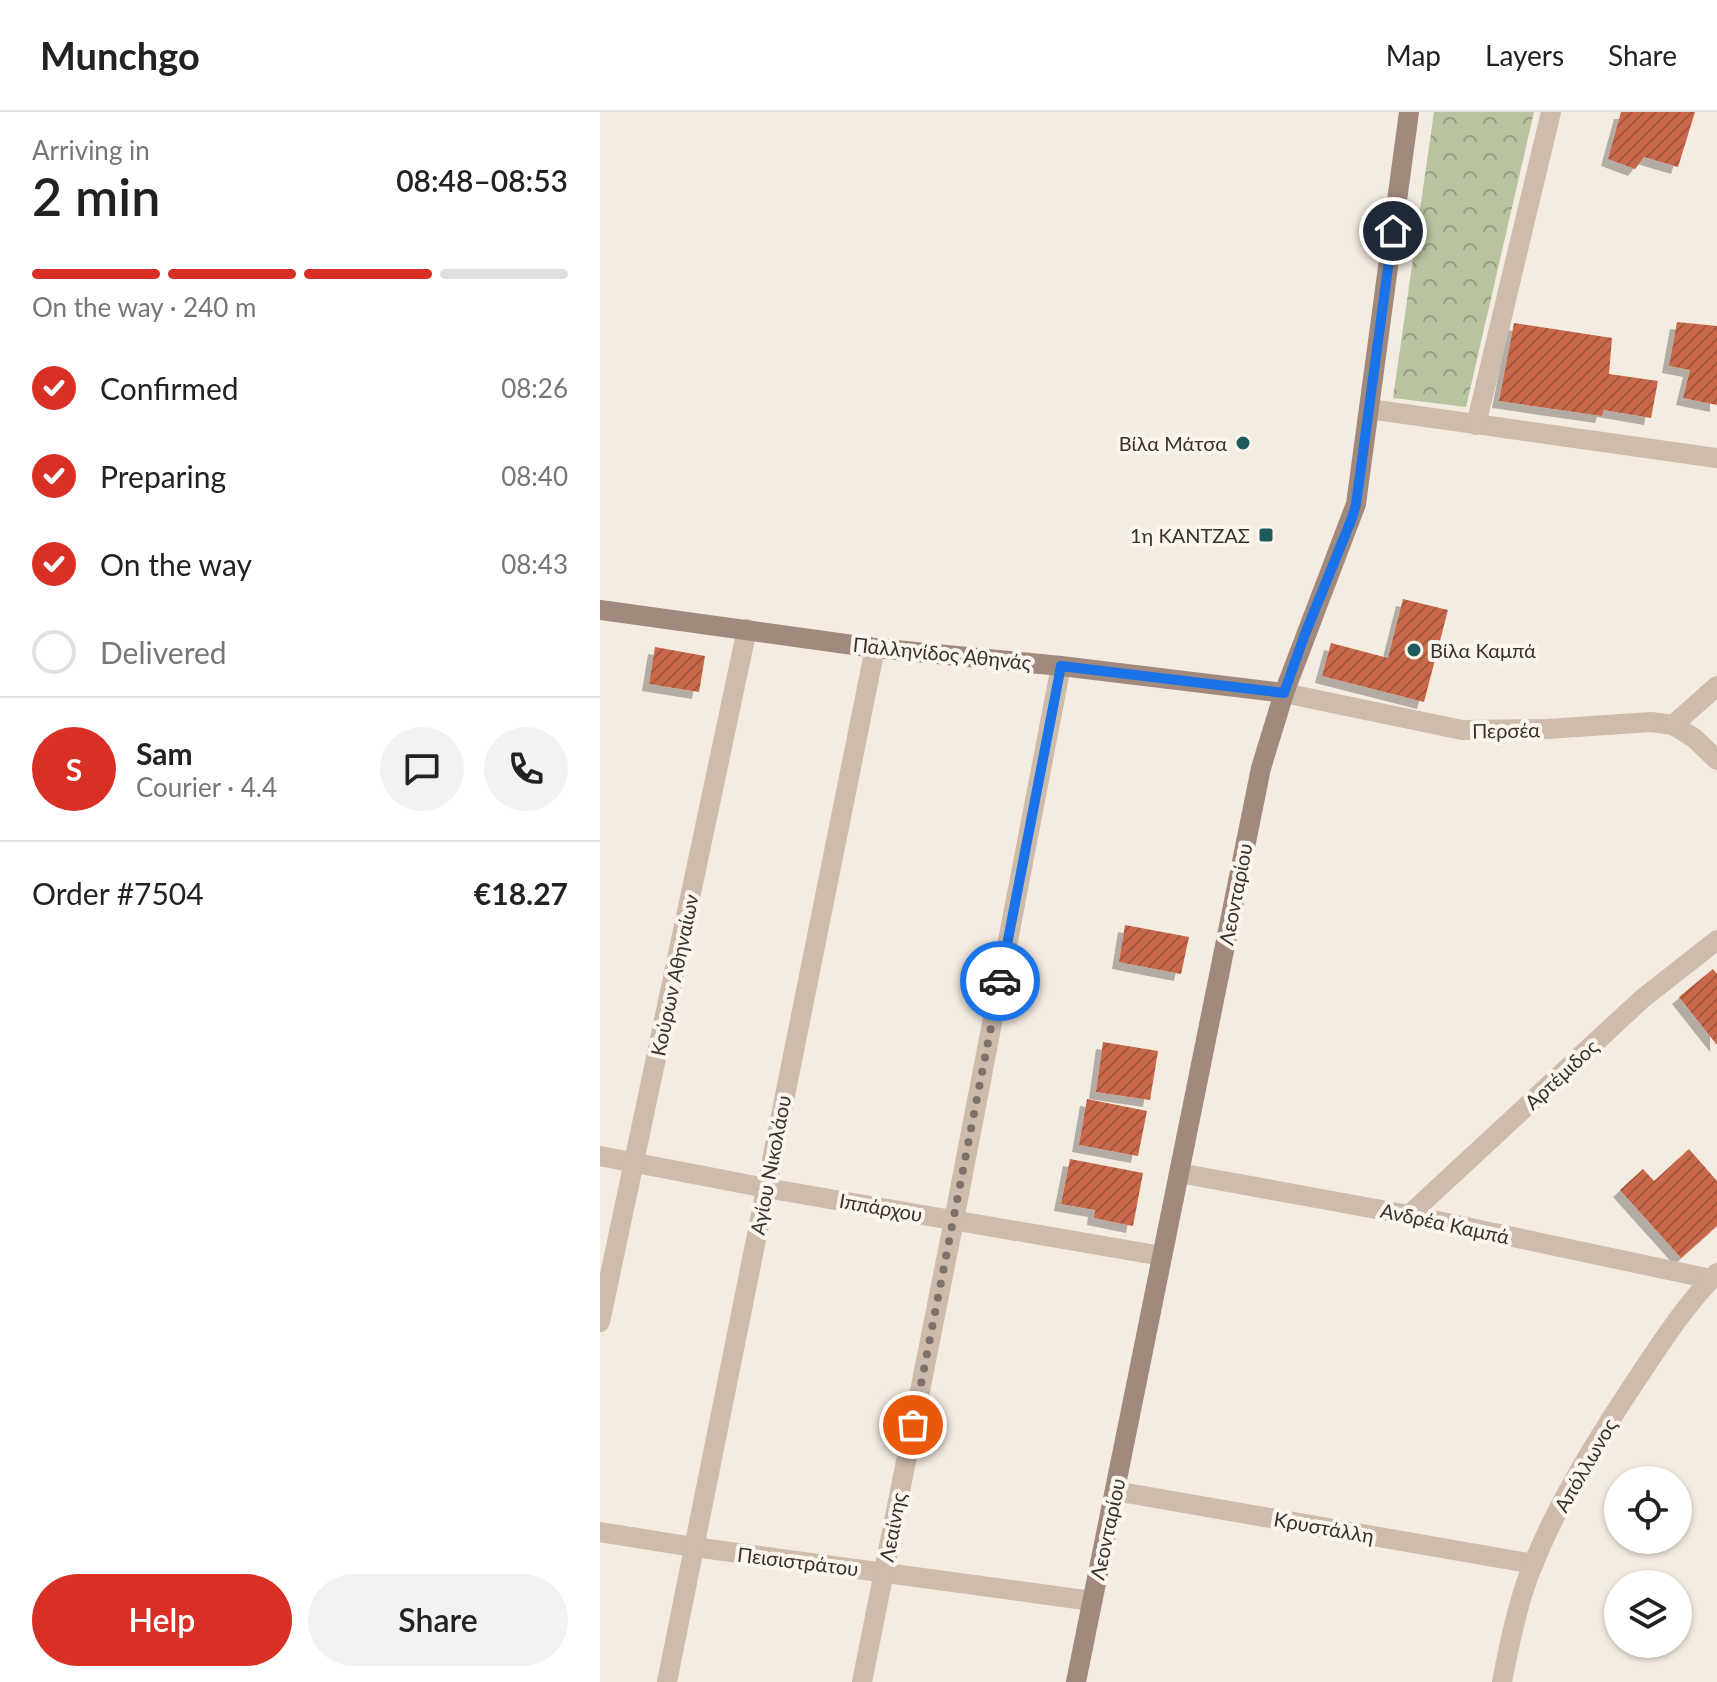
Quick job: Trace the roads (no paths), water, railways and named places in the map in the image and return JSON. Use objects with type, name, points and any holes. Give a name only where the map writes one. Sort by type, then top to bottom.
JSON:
[{"type":"street","name":"Λεονταρίου","points":[[1076,1682],[1261,768],[1305,634],[1356,504],[1409,112]]},
{"type":"street","points":[[1476,425],[1551,112]]},
{"type":"street","points":[[1369,409],[1717,458]]},
{"type":"street","name":"Παλληνίδος Αθηνάς","points":[[600,610],[875,648],[1061,666],[1284,693]]},
{"type":"street","name":"Κούρων Αθηναίων","points":[[600,1322],[747,629]]},
{"type":"street","name":"Αγίου Νικολάου","points":[[667,1682],[875,648]]},
{"type":"street","name":"Λεαίνης","points":[[862,1682],[1061,666]]},
{"type":"street","points":[[1717,686],[1673,725],[1694,738],[1717,760]]},
{"type":"street","name":"Περσέα","points":[[1284,693],[1462,730],[1547,729],[1651,722],[1673,725]]},
{"type":"street","name":"Αρτέμιδος","points":[[1409,1215],[1642,999],[1717,940]]},
{"type":"street","name":"Ιππάρχου","points":[[600,1156],[766,1188],[1162,1256]]},
{"type":"street","name":"Ανδρέα Καμπά","points":[[1179,1173],[1714,1276]]},
{"type":"street","name":"Απόλλωνος","points":[[1502,1682],[1517,1611],[1534,1564],[1572,1485],[1624,1398],[1677,1321],[1714,1276]]},
{"type":"street","name":"Κρυστάλλη","points":[[1115,1491],[1534,1564]]},
{"type":"street","name":"Πεισιστράτου","points":[[600,1532],[1092,1601]]},
{"type":"place","name":"Βίλα Μάτσα","points":[[1243,443]]},
{"type":"place","name":"1η ΚΑΝΤΖΑΣ","points":[[1266,535]]},
{"type":"place","name":"Βίλα Καμπά","points":[[1414,650]]}]
